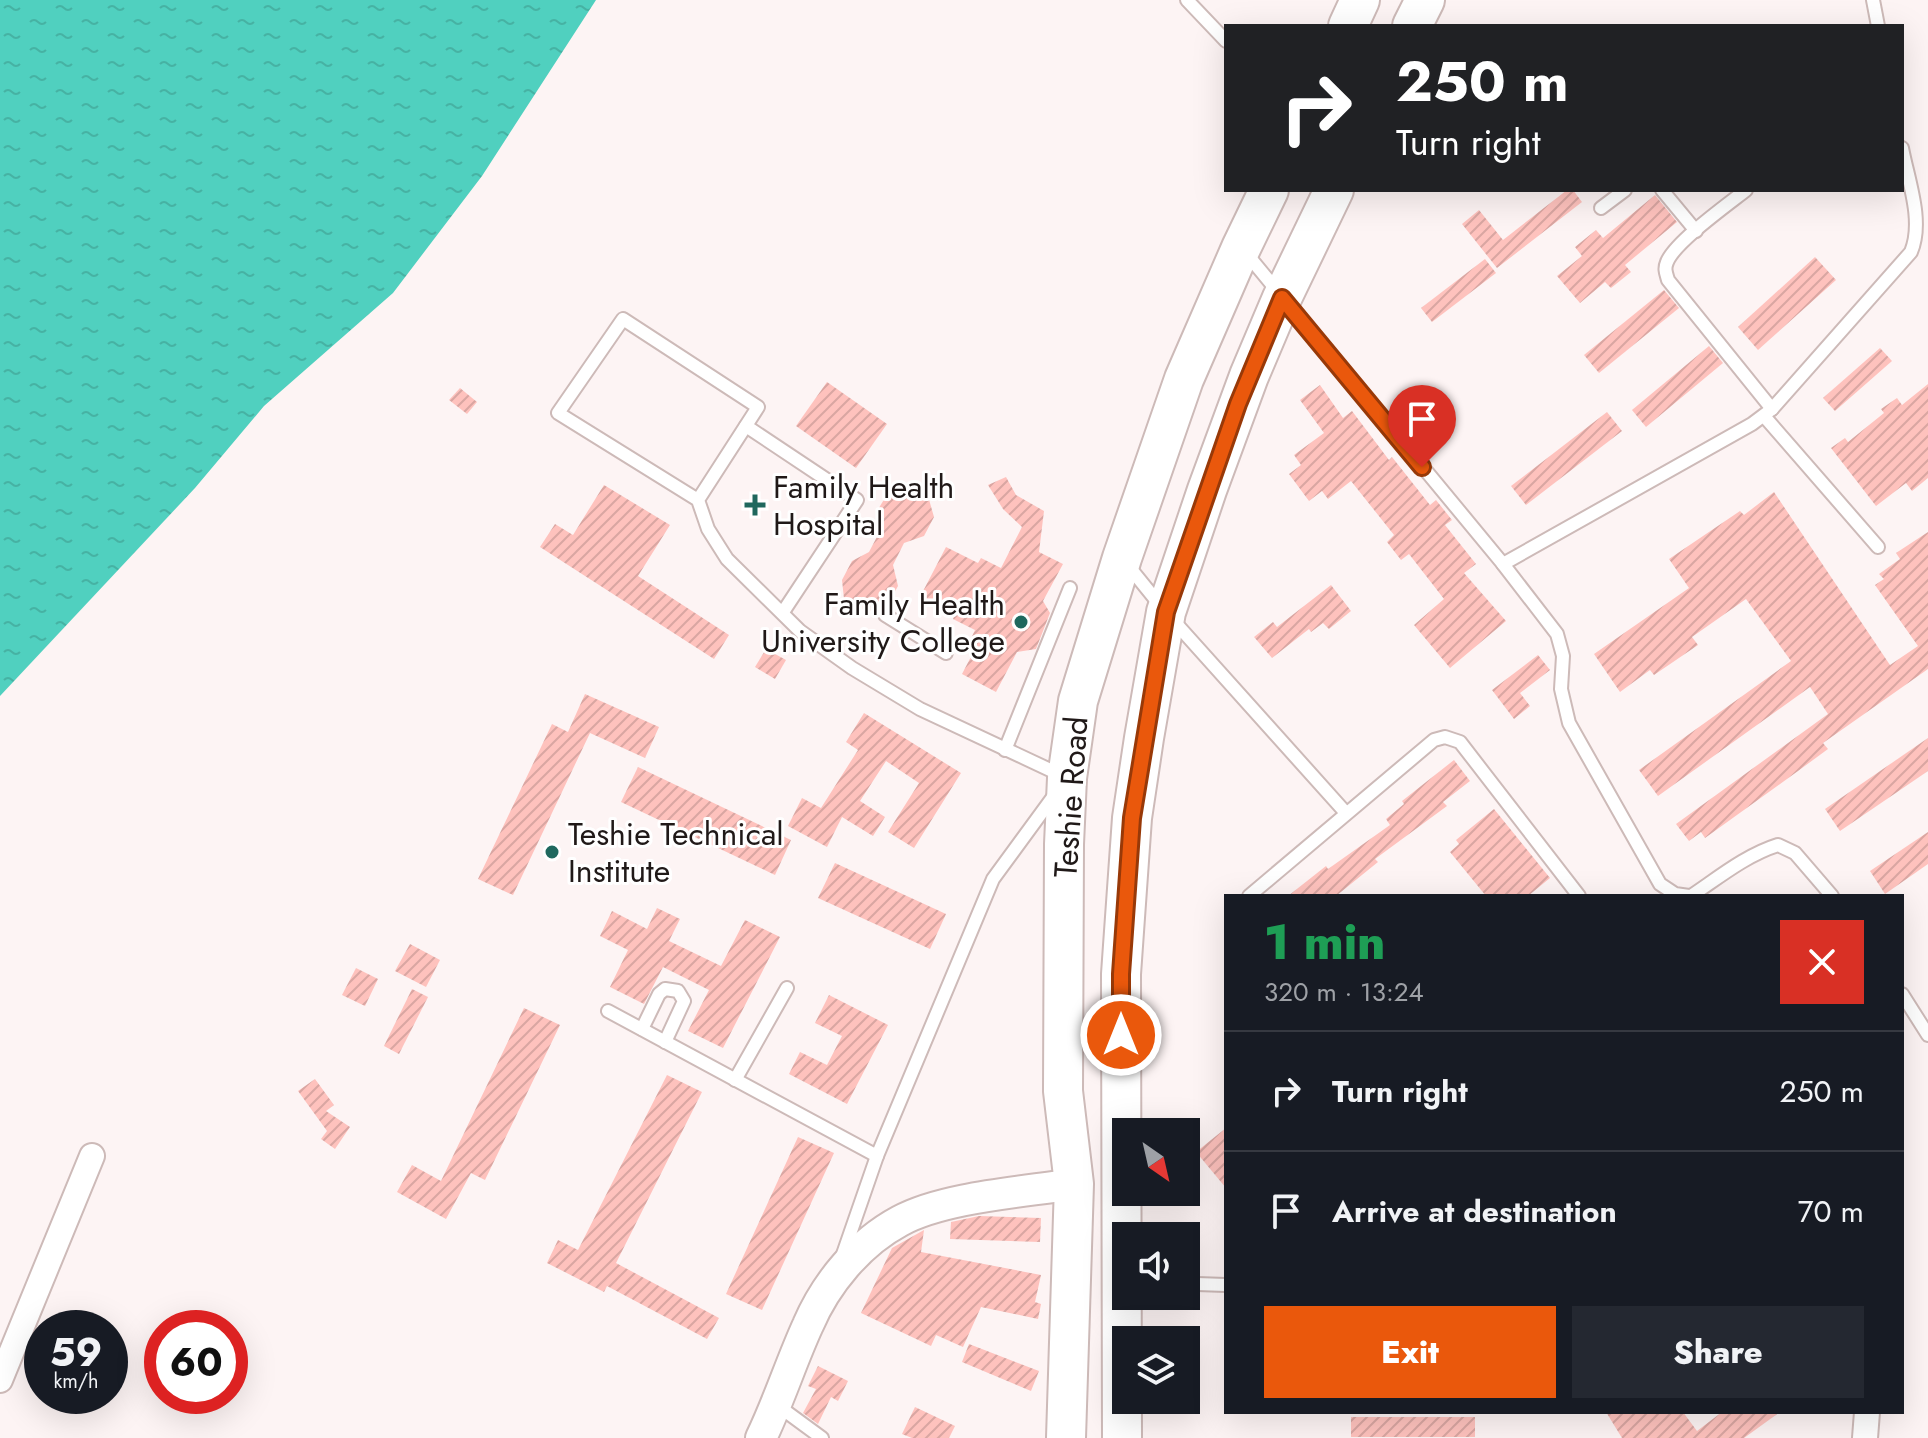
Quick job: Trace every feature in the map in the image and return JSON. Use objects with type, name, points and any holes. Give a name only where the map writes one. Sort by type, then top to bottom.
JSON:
[{"type":"main road","points":[[1349,24],[1360,0]]},
{"type":"main road","points":[[1413,24],[1425,0]]},
{"type":"main road","name":"Teshie Road","points":[[1066,1438],[1074,1184],[1063,1091],[1064,844],[1067,778],[1078,701],[1122,558],[1184,379],[1268,192]]},
{"type":"main road","name":"Teshie Road","points":[[1122,1438],[1121,974],[1132,818],[1166,612],[1238,404],[1282,298],[1333,192]]},
{"type":"street","points":[[0,1380],[92,1156]]},
{"type":"street","points":[[761,1438],[808,1323],[835,1278],[868,1243],[901,1220],[939,1206],[1074,1184]]},
{"type":"street","points":[[1865,1438],[1867,1414]]},
{"type":"lane","points":[[1187,0],[1224,39]]},
{"type":"lane","points":[[1873,0],[1878,24]]},
{"type":"lane","points":[[1503,564],[1768,412],[1911,252],[1917,239],[1904,158]]},
{"type":"lane","points":[[1601,208],[1622,192]]},
{"type":"lane","points":[[1664,192],[1696,231]]},
{"type":"lane","points":[[1744,192],[1668,258],[1665,268],[1668,280],[1768,412],[1878,547]]},
{"type":"lane","points":[[1914,210],[1928,209]]},
{"type":"lane","points":[[1241,248],[1503,564],[1557,634],[1563,656],[1561,689],[1569,723],[1649,867],[1660,884],[1675,894]]},
{"type":"lane","points":[[698,500],[758,407],[623,319],[558,413],[698,500],[708,529],[727,559],[800,631],[852,668],[920,709],[1067,778],[993,879],[877,1156],[835,1278]]},
{"type":"lane","points":[[746,426],[857,500],[783,612]]},
{"type":"lane","points":[[1122,558],[1166,612],[1346,813]]},
{"type":"lane","points":[[1005,750],[1070,588]]},
{"type":"lane","points":[[885,615],[946,653]]},
{"type":"lane","points":[[1251,894],[1434,740],[1453,738],[1460,742],[1577,894]]},
{"type":"lane","points":[[1693,894],[1764,849],[1778,845],[1795,853],[1830,894]]},
{"type":"lane","points":[[735,1080],[787,988]]},
{"type":"lane","points":[[642,1029],[659,994],[665,989],[678,991],[684,1001],[665,1042]]},
{"type":"lane","points":[[1904,997],[1928,1035]]},
{"type":"lane","points":[[608,1011],[877,1156]]},
{"type":"lane","points":[[1200,1284],[1224,1285]]},
{"type":"lane","points":[[777,1405],[822,1438]]},
{"type":"water","points":[[0,0],[596,0],[482,176],[393,293],[264,406],[195,488],[0,696]]},
{"type":"building","points":[[1564,192],[1574,192],[1582,202],[1497,268],[1462,224],[1479,210],[1503,240]]},
{"type":"building","points":[[1655,195],[1677,222],[1625,265],[1631,272],[1611,288],[1605,282],[1580,303],[1557,276],[1582,256],[1575,247],[1596,230],[1603,238]]},
{"type":"building","points":[[1815,257],[1836,280],[1758,350],[1738,327]]},
{"type":"building","points":[[1485,259],[1496,273],[1432,322],[1421,308]]},
{"type":"building","points":[[1664,290],[1679,308],[1599,373],[1584,355]]},
{"type":"building","points":[[1709,346],[1723,363],[1646,427],[1632,410]]},
{"type":"building","points":[[1880,348],[1892,361],[1835,411],[1823,398]]},
{"type":"building","points":[[827,382],[887,424],[856,468],[796,426]]},
{"type":"building","points":[[1928,384],[1928,478],[1912,491],[1906,483],[1876,506],[1831,448],[1845,438],[1848,442],[1884,413],[1881,409],[1897,398],[1902,405]]},
{"type":"building","points":[[1320,385],[1343,418],[1352,411],[1389,460],[1392,457],[1430,505],[1436,500],[1452,520],[1445,525],[1476,564],[1464,573],[1506,621],[1450,668],[1414,625],[1444,599],[1409,554],[1401,560],[1387,542],[1394,535],[1351,481],[1328,499],[1322,491],[1309,501],[1289,474],[1301,465],[1294,455],[1324,433],[1300,400]]},
{"type":"building","points":[[460,388],[477,402],[467,414],[449,400]]},
{"type":"building","points":[[1607,412],[1622,431],[1526,505],[1511,486]]},
{"type":"building","points":[[1006,477],[1016,495],[1044,511],[1039,552],[1063,564],[1043,601],[1050,613],[1036,649],[1017,652],[996,692],[962,674],[974,651],[967,647],[975,630],[953,619],[955,614],[920,597],[946,547],[978,563],[981,558],[1001,568],[1022,527],[1003,509],[988,485]]},
{"type":"building","points":[[904,484],[928,496],[934,517],[924,536],[904,543],[893,565],[898,586],[888,604],[868,612],[844,599],[842,580],[852,561],[869,552],[880,531],[877,511],[888,493]]},
{"type":"building","points":[[604,485],[670,525],[638,576],[729,635],[714,659],[540,547],[555,524],[573,535]]},
{"type":"building","points":[[1774,492],[1890,665],[1918,646],[1875,585],[1884,579],[1879,574],[1900,559],[1896,553],[1928,532],[1928,669],[1823,743],[1828,749],[1705,838],[1701,832],[1689,841],[1676,824],[1828,714],[1810,687],[1658,796],[1639,770],[1791,661],[1746,599],[1692,637],[1698,645],[1654,675],[1650,670],[1620,692],[1594,654],[1689,588],[1669,559],[1740,511],[1744,515]]},
{"type":"building","points":[[1331,585],[1351,611],[1329,629],[1323,623],[1311,632],[1309,629],[1272,658],[1254,637],[1273,622],[1277,627]]},
{"type":"building","points":[[766,649],[786,660],[775,679],[755,667]]},
{"type":"building","points":[[1538,655],[1550,670],[1520,693],[1530,706],[1514,719],[1492,690]]},
{"type":"building","points":[[585,694],[659,727],[645,758],[590,733],[513,895],[478,879],[552,724],[568,732]]},
{"type":"building","points":[[864,713],[961,773],[914,848],[888,832],[919,783],[886,761],[860,801],[885,817],[873,836],[842,817],[827,847],[788,826],[802,798],[821,808],[858,750],[846,742]]},
{"type":"building","points":[[1928,738],[1928,771],[1840,831],[1825,809]]},
{"type":"building","points":[[1454,760],[1470,781],[1443,802],[1447,806],[1375,859],[1378,862],[1338,894],[1291,894],[1326,866],[1328,869],[1390,825],[1386,819],[1404,804],[1402,801]]},
{"type":"building","points":[[638,767],[791,840],[775,875],[621,802]]},
{"type":"building","points":[[1494,809],[1550,878],[1530,894],[1484,894],[1450,852],[1459,844],[1456,840]]},
{"type":"building","points":[[1928,832],[1928,864],[1885,894],[1870,871]]},
{"type":"building","points":[[835,863],[946,914],[930,949],[818,898]]},
{"type":"building","points":[[657,908],[680,919],[669,941],[721,966],[745,920],[780,937],[723,1048],[688,1031],[709,990],[663,967],[644,1004],[610,987],[628,950],[600,936],[612,911],[647,929]]},
{"type":"building","points":[[410,944],[440,960],[426,987],[395,971]]},
{"type":"building","points":[[356,968],[378,979],[365,1006],[342,995]]},
{"type":"building","points":[[412,989],[428,997],[399,1054],[384,1046]]},
{"type":"building","points":[[829,995],[888,1025],[847,1104],[789,1074],[800,1052],[827,1065],[842,1036],[815,1023]]},
{"type":"building","points":[[524,1008],[560,1025],[485,1180],[471,1173],[446,1219],[397,1192],[412,1165],[441,1181]]},
{"type":"building","points":[[667,1075],[702,1092],[616,1263],[719,1318],[707,1339],[607,1286],[604,1292],[547,1263],[558,1240],[578,1250]]},
{"type":"building","points":[[315,1079],[334,1105],[326,1111],[350,1127],[335,1149],[321,1139],[327,1131],[298,1091]]},
{"type":"building","points":[[1224,1130],[1224,1186],[1200,1157],[1200,1149]]},
{"type":"building","points":[[798,1137],[834,1153],[762,1310],[726,1294]]},
{"type":"building","points":[[979,1216],[1041,1218],[1040,1242],[950,1239],[951,1222]]},
{"type":"building","points":[[924,1230],[921,1252],[1041,1275],[1035,1302],[1041,1304],[1038,1319],[981,1307],[963,1347],[936,1335],[931,1346],[861,1313],[892,1248]]},
{"type":"building","points":[[969,1344],[1039,1371],[1031,1391],[962,1362]]},
{"type":"building","points":[[818,1366],[848,1381],[838,1401],[831,1397],[818,1424],[803,1413],[816,1389],[808,1386]]},
{"type":"building","points":[[915,1407],[955,1426],[949,1438],[912,1438],[902,1434]]},
{"type":"building","points":[[1607,1414],[1684,1414],[1697,1431],[1719,1414],[1777,1414],[1744,1438],[1622,1438]]},
{"type":"building","points":[[1351,1417],[1475,1417],[1475,1437],[1351,1437]]},
{"type":"place","name":"Family Health Hospital","points":[[755,505]]},
{"type":"place","name":"Family Health University College","points":[[1021,622]]},
{"type":"place","name":"Teshie Technical Institute","points":[[552,852]]},
{"type":"route","points":[[1121,1035],[1121,974],[1132,818],[1166,612],[1238,404],[1282,298],[1422,467]]}]
